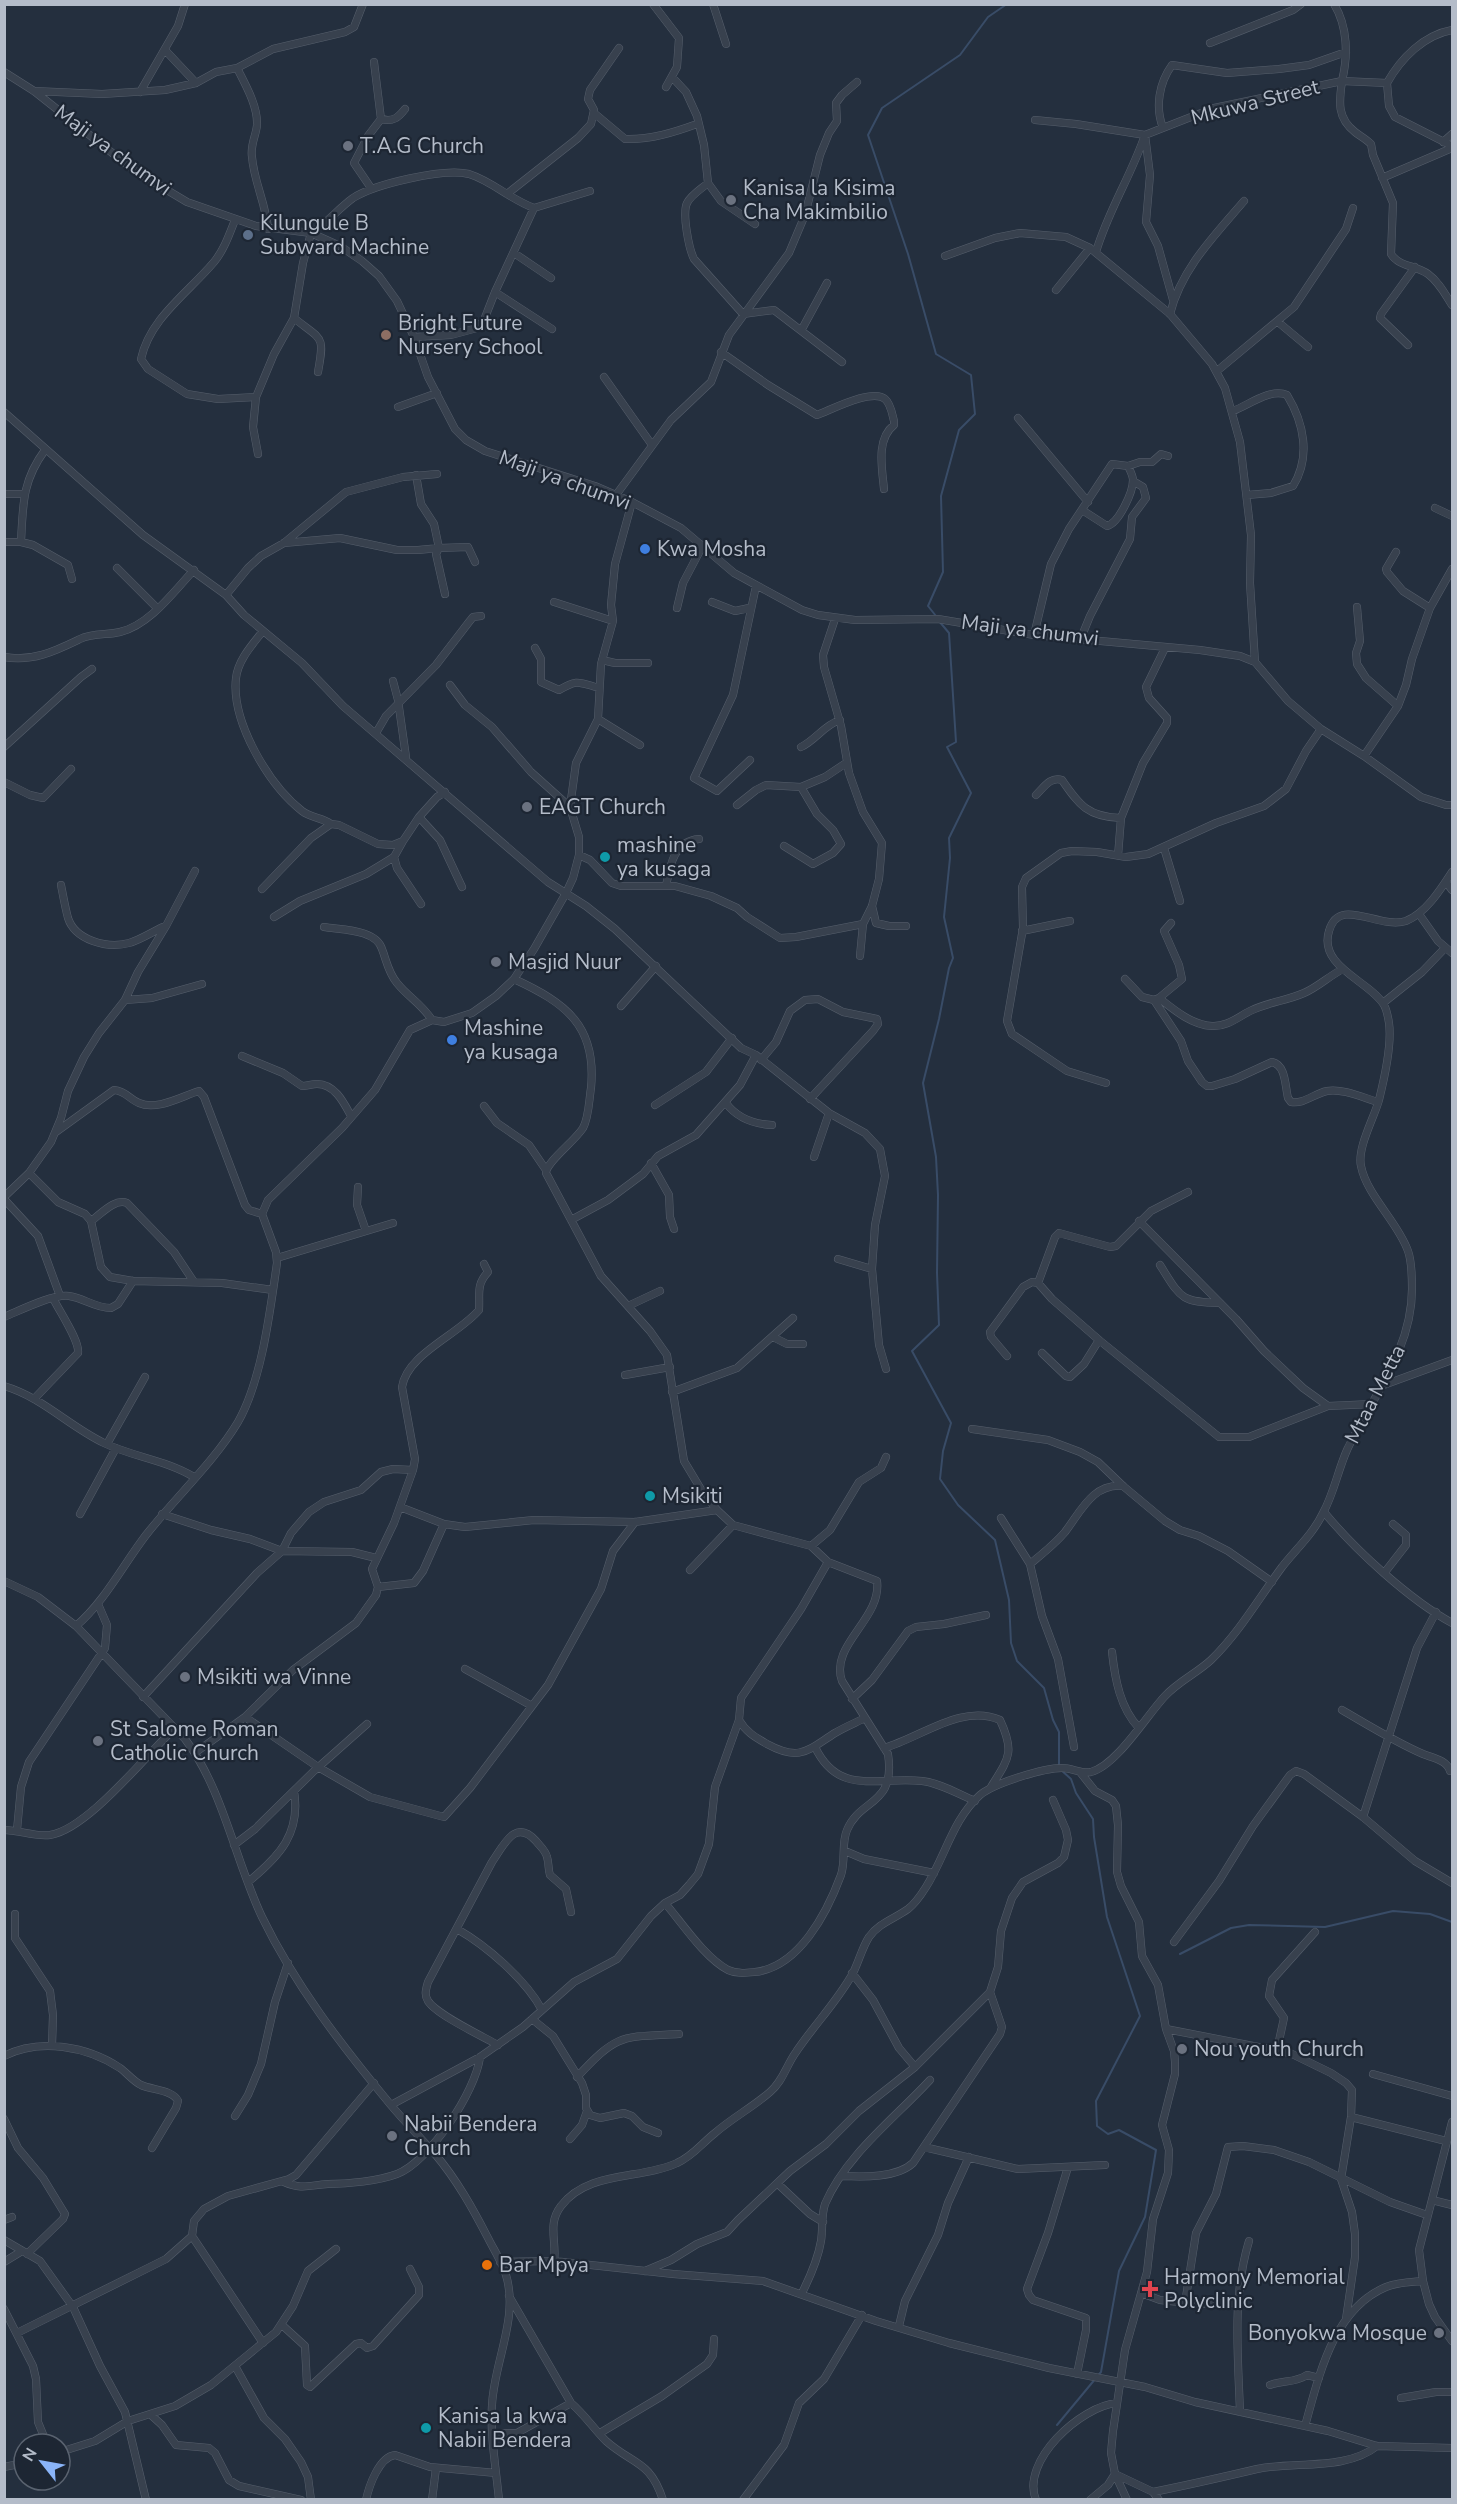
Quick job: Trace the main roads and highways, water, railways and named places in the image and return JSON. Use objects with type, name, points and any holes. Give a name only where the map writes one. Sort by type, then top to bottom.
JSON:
[{"type":"waterway","points":[[936,616],[928,606],[943,572],[941,496],[959,430],[975,414],[971,375],[936,354],[908,254],[868,135],[882,108],[960,55],[988,17],[1007,4]]},
{"type":"waterway","points":[[939,621],[949,633],[956,742],[947,747],[971,793],[949,838],[950,858],[944,917],[953,958],[923,1083],[936,1157],[939,1325],[912,1351],[951,1423],[943,1451],[940,1479],[958,1505],[995,1540],[1009,1600],[1011,1643],[1017,1661],[1044,1688],[1053,1720],[1059,1732],[1059,1765]]},
{"type":"waterway","points":[[1057,2425],[1101,2372],[1119,2271],[1145,2217],[1156,2150],[1119,2130],[1108,2134],[1097,2126],[1096,2101],[1140,2016],[1107,1917],[1093,1819],[1076,1793],[1071,1779],[1061,1770]]},
{"type":"waterway","points":[[1180,1954],[1231,1928],[1249,1925],[1325,1927],[1393,1911],[1430,1914],[1452,1922]]},
{"type":"place","name":"T.A.G Church","points":[[348,146]]},
{"type":"place","name":"Kanisa la Kisima Cha Makimbilio","points":[[731,200]]},
{"type":"place","name":"Kilungule B Subward Machine","points":[[248,235]]},
{"type":"place","name":"Bright Future Nursery School","points":[[386,335]]},
{"type":"place","name":"Kwa Mosha","points":[[645,549]]},
{"type":"place","name":"EAGT Church","points":[[527,807]]},
{"type":"place","name":"mashine ya kusaga","points":[[605,857]]},
{"type":"place","name":"Masjid Nuur","points":[[496,962]]},
{"type":"place","name":"Mashine ya kusaga","points":[[452,1040]]},
{"type":"place","name":"Msikiti","points":[[650,1496]]},
{"type":"place","name":"Msikiti wa Vinne","points":[[185,1677]]},
{"type":"place","name":"St Salome Roman Catholic Church","points":[[98,1741]]},
{"type":"place","name":"Nou youth Church","points":[[1182,2049]]},
{"type":"place","name":"Nabii Bendera Church","points":[[392,2136]]},
{"type":"place","name":"Bar Mpya","points":[[487,2265]]},
{"type":"place","name":"Harmony Memorial Polyclinic","points":[[1150,2289]]},
{"type":"place","name":"Bonyokwa Mosque","points":[[1439,2333]]},
{"type":"place","name":"Kanisa la kwa Nabii Bendera","points":[[426,2428]]}]
